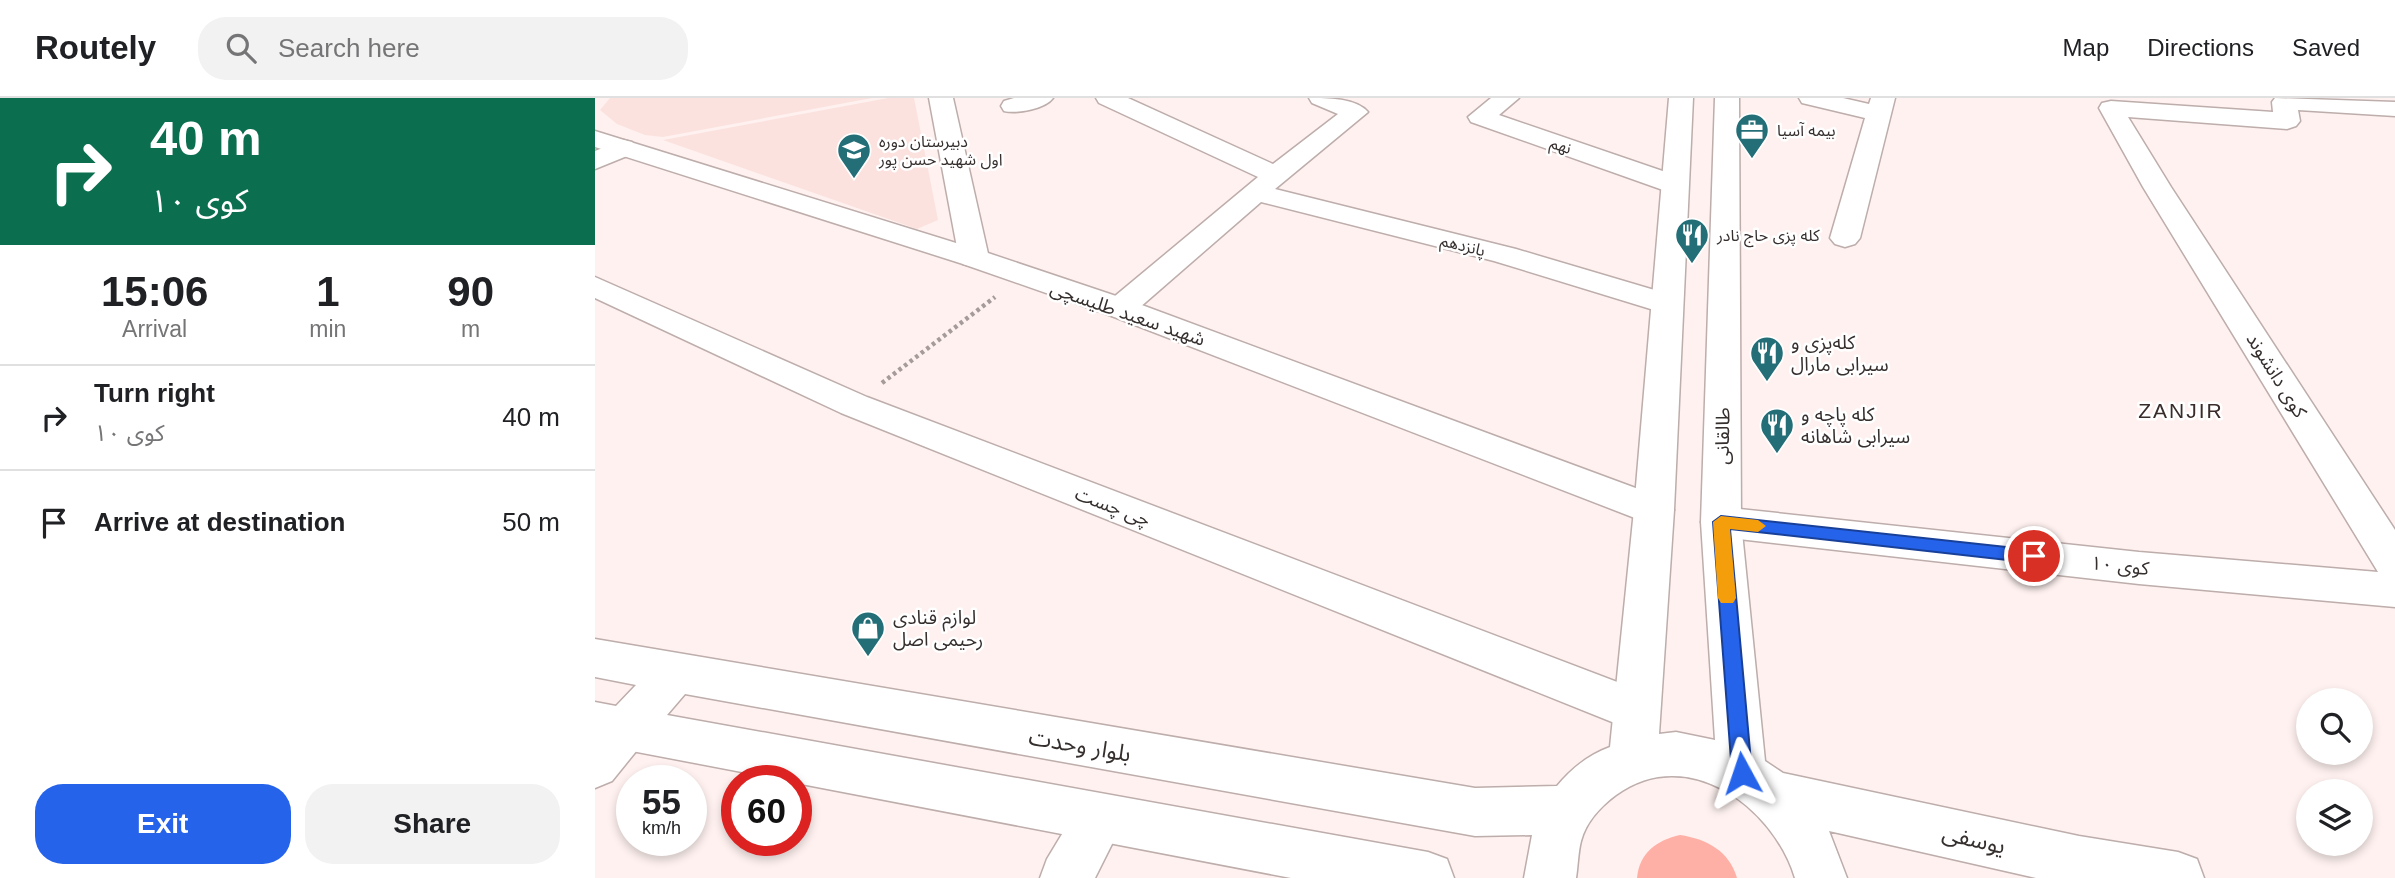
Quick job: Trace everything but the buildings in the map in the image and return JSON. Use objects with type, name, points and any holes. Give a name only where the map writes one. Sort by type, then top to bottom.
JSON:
[{"type":"street","points":[[941,98],[974,258]]},
{"type":"street","points":[[1013,106],[1041,98]]},
{"type":"street","name":"پانزدهم","points":[[1108,98],[1266,184],[1667,304]]},
{"type":"street","points":[[1120,308],[1266,184],[1356,112],[1321,98]]},
{"type":"street","name":"نهم","points":[[1507,98],[1480,117],[1673,184]]},
{"type":"street","points":[[1633,759],[1654,510],[1673,184],[1681,98]]},
{"type":"street","name":"طالقانی","points":[[1727,98],[1721,522],[1756,783]]},
{"type":"street","points":[[1811,98],[1882,106],[1845,238]]},
{"type":"street","name":"کوی دانشوند","points":[[2395,109],[2284,102],[2287,121],[2111,108],[2157,187],[2395,564]]},
{"type":"street","name":"شهید سعید طلیسچی","points":[[604,150],[974,258],[1120,308],[1654,510]]},
{"type":"street","name":"چی چست","points":[[595,286],[854,405],[1637,711]]},
{"type":"street","name":"کوی ۱۰","points":[[1721,522],[2139,568],[2395,590]]},
{"type":"street","name":"بلوار وحدت","points":[[595,658],[1475,812],[1567,810]]},
{"type":"street","points":[[605,739],[676,672]]},
{"type":"street","points":[[605,739],[1100,818],[1428,878]]},
{"type":"street","name":"یوسفی","points":[[1550,878],[1555,837],[1567,810],[1584,788],[1607,771],[1633,759],[1661,754],[1710,760],[1756,783],[2082,870],[2178,878]]},
{"type":"street","points":[[1756,783],[1795,821],[1814,853],[1821,878]]},
{"type":"street","points":[[1066,878],[1100,818]]},
{"type":"path","points":[[854,405],[1022,276]]},
{"type":"shaded area","points":[[610,98],[872,98],[663,137],[645,135],[617,124],[600,110]]},
{"type":"shaded area","name":"دبیرستان دوره اول شهید حسن پور","points":[[888,98],[914,98],[938,220],[917,229],[663,140]]},
{"type":"shaded area","points":[[1680,835],[1716,848],[1729,860],[1737,878],[1637,878],[1641,861],[1651,849],[1664,840]]},
{"type":"slow traffic","points":[[1727,598],[1721,522],[1758,526]]},
{"type":"place","name":"بیمه آسیا","points":[[1752,160]]},
{"type":"place","name":"دبیرستان دوره اول شهید حسن پور","points":[[854,180]]},
{"type":"place","name":"کله پزى حاج نادر","points":[[1692,265]]},
{"type":"place","name":"کله‌پزی و سیرابی مارال","points":[[1767,383]]},
{"type":"place","name":"کله پاچه و سیرابی شاهانه","points":[[1777,455]]},
{"type":"place","name":"لوازم قنادی رحیمی اصل","points":[[868,658]]},
{"type":"district","name":"ZANJIR","points":[[2181,411]]},
{"type":"route","points":[[1742,773],[1721,522],[2034,556]]}]
